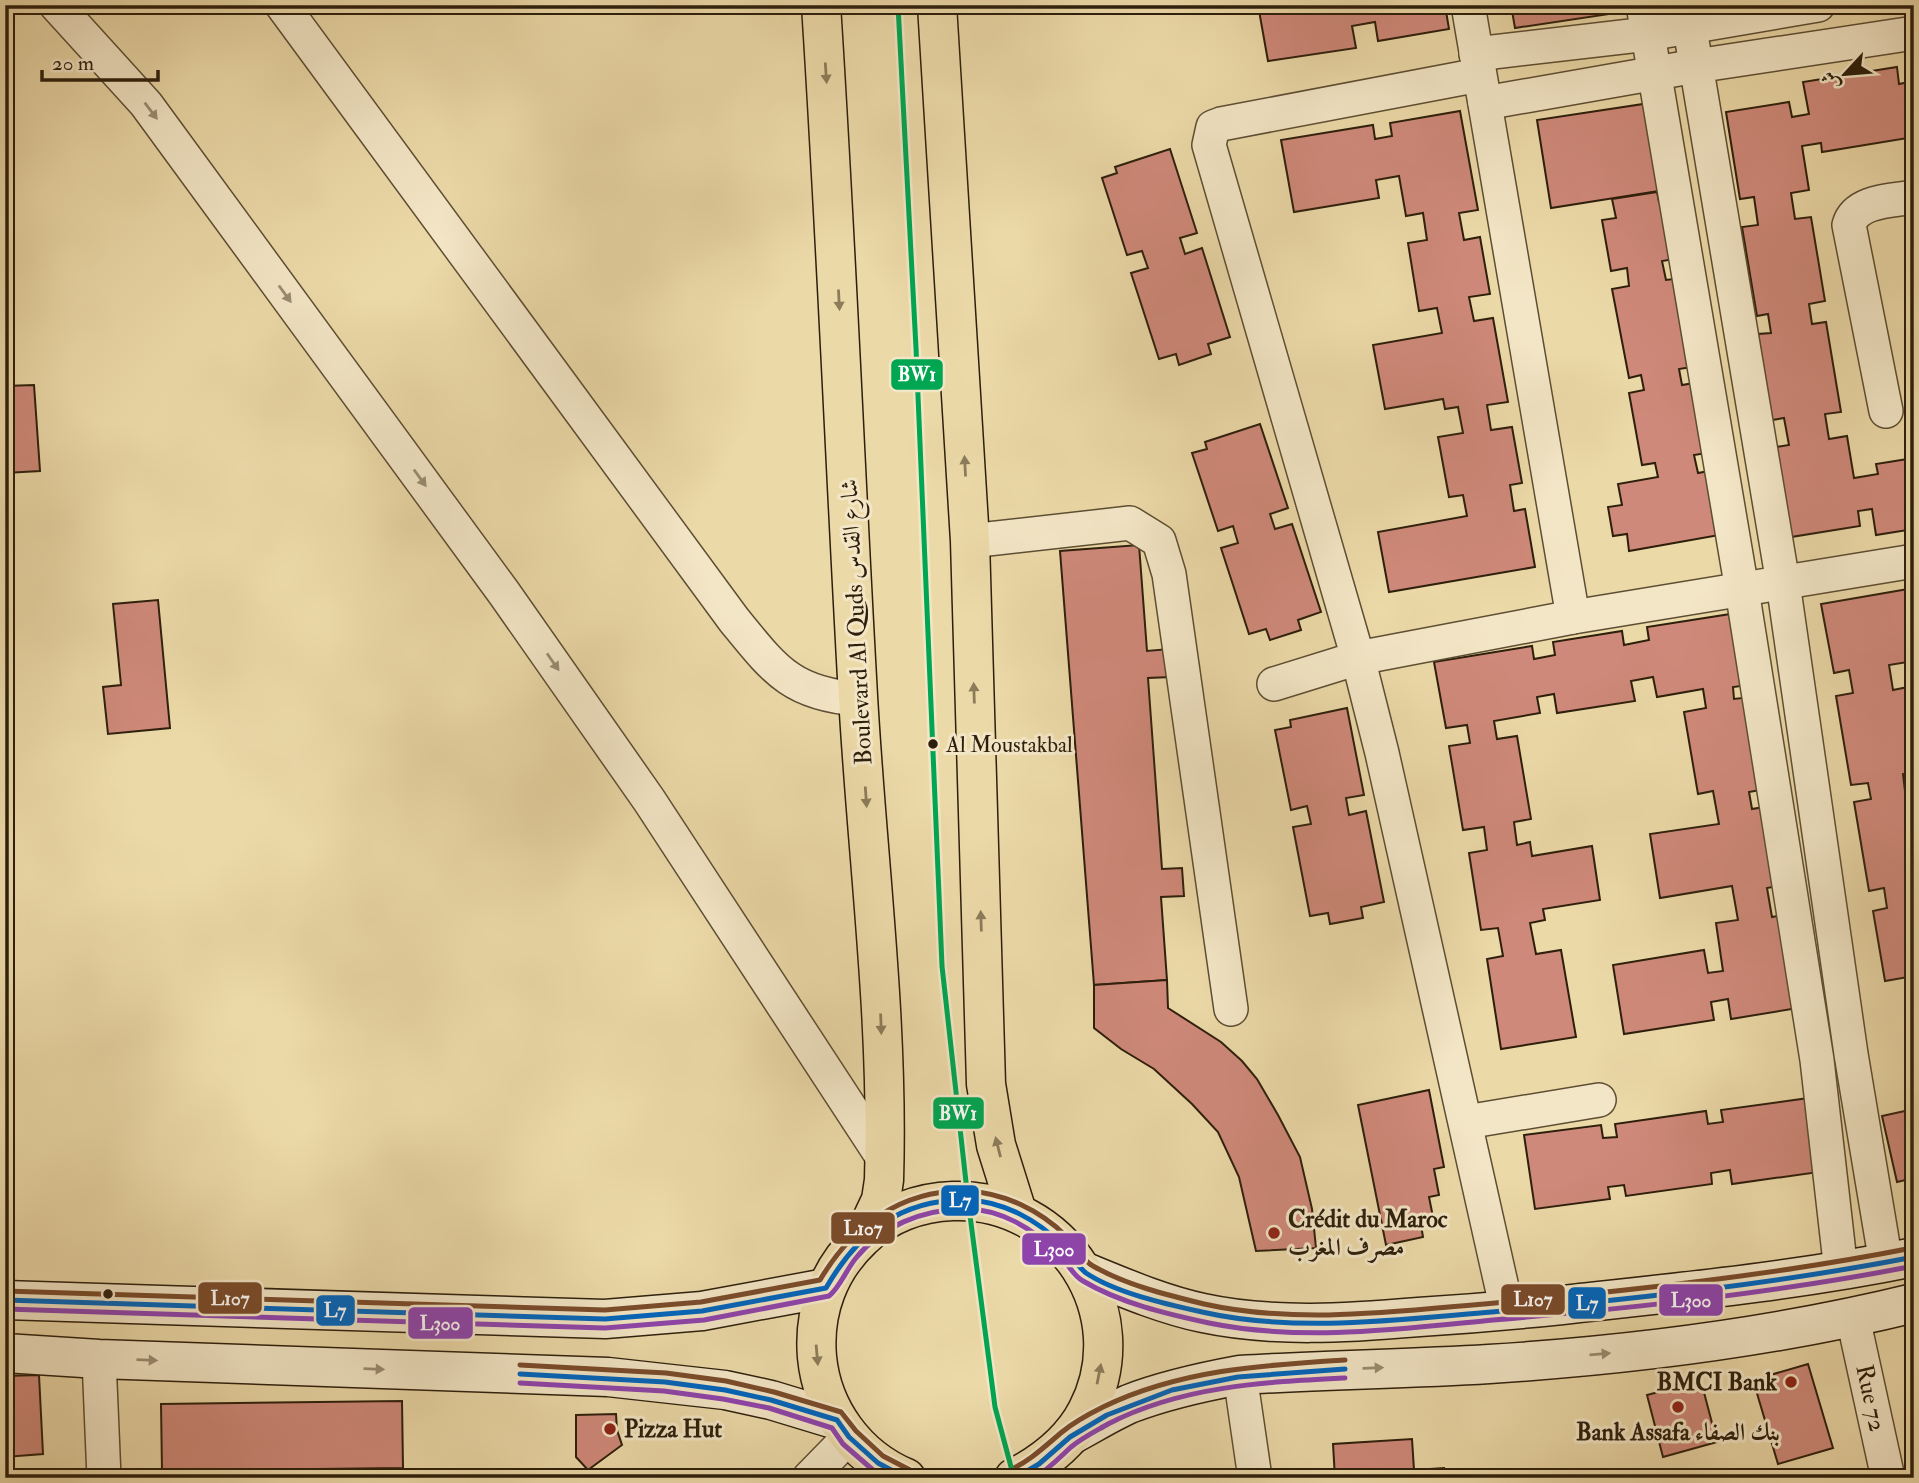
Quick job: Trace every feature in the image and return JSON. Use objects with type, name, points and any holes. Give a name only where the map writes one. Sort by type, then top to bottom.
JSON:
[{"type":"main road","name":"Boulevard Al Quds شارع القدس","points":[[821,5],[835,224],[858,699],[879,970],[885,1161],[881,1200],[865,1234]]},
{"type":"main road","points":[[937,5],[970,541],[986,1084],[996,1145],[1017,1212]]},
{"type":"main road","points":[[882,1473],[843,1429],[819,1378],[815,1332],[826,1288],[849,1250],[887,1218],[938,1201],[968,1200],[992,1203],[1017,1212],[1055,1236],[1083,1271],[1098,1306],[1102,1325],[1103,1354],[1098,1383],[1065,1453],[1014,1478]]},
{"type":"street","points":[[56,5],[146,104],[504,593],[649,800],[885,1161]]},
{"type":"street","points":[[282,5],[734,620],[769,663],[812,692],[830,697],[858,699]]},
{"type":"street","points":[[1468,5],[1573,617]]},
{"type":"street","points":[[1507,1310],[1358,658],[1209,145],[1210,133],[1213,127],[1221,124],[1480,77],[1646,20],[1818,5]]},
{"type":"street","points":[[1083,1271],[1145,1296],[1203,1313],[1263,1321],[1348,1323],[1507,1310],[1747,1285],[1900,1260],[1851,1054],[1783,583],[1688,16]]},
{"type":"street","points":[[1646,20],[1742,590],[1817,1060],[1841,1271]]},
{"type":"street","points":[[1480,77],[1653,74],[1914,33]]},
{"type":"street","points":[[1886,411],[1849,225],[1852,215],[1860,208],[1914,197]]},
{"type":"street","points":[[970,541],[1130,523],[1159,541],[1171,588],[1231,1009]]},
{"type":"street","points":[[1273,684],[1358,658],[1573,617],[1914,561]]},
{"type":"street","points":[[1466,1122],[1599,1100]]},
{"type":"street","points":[[5,1300],[605,1319],[702,1311],[826,1288]]},
{"type":"street","points":[[1065,1453],[1127,1405],[1157,1394],[1240,1375],[1344,1368],[1488,1364],[1648,1350],[1853,1318],[1914,1303]]},
{"type":"street","name":"Rue 72","points":[[1853,1318],[1888,1478]]},
{"type":"street","points":[[5,1353],[99,1359],[620,1378],[725,1390],[771,1400],[843,1429],[809,1478]]},
{"type":"street","points":[[99,1359],[104,1478]]},
{"type":"street","points":[[1240,1375],[1255,1478]]},
{"type":"building","points":[[1258,5],[1445,5],[1449,29],[1378,41],[1375,22],[1352,26],[1356,48],[1268,61]]},
{"type":"building","points":[[1511,5],[1636,5],[1636,10],[1515,28]]},
{"type":"building","points":[[1897,67],[1899,84],[1914,81],[1914,123],[1906,124],[1908,138],[1822,152],[1821,143],[1802,146],[1809,190],[1791,193],[1795,219],[1811,217],[1825,301],[1809,304],[1812,324],[1826,322],[1841,412],[1825,414],[1829,439],[1847,436],[1854,478],[1878,474],[1876,464],[1914,458],[1914,529],[1876,535],[1872,509],[1858,511],[1860,526],[1791,537],[1776,447],[1789,445],[1784,418],[1772,420],[1758,334],[1771,333],[1768,314],[1757,316],[1742,227],[1758,225],[1754,197],[1740,199],[1726,112],[1789,102],[1792,117],[1809,114],[1803,82]]},
{"type":"building","points":[[1650,103],[1665,190],[1551,208],[1537,120]]},
{"type":"building","points":[[1460,111],[1478,210],[1459,213],[1464,240],[1480,237],[1490,294],[1469,297],[1474,321],[1493,318],[1508,402],[1487,405],[1491,430],[1512,427],[1522,483],[1510,485],[1514,511],[1525,509],[1535,567],[1389,592],[1378,532],[1467,516],[1463,495],[1449,497],[1438,437],[1463,433],[1458,407],[1445,409],[1443,399],[1385,409],[1373,345],[1442,333],[1437,308],[1419,311],[1408,243],[1427,240],[1423,213],[1406,216],[1399,176],[1376,180],[1379,198],[1294,212],[1281,140],[1373,125],[1375,139],[1392,136],[1390,123]]},
{"type":"building","points":[[1170,149],[1197,233],[1180,238],[1185,254],[1202,248],[1230,337],[1208,344],[1211,354],[1179,365],[1176,354],[1159,359],[1131,273],[1148,268],[1142,251],[1127,255],[1102,178],[1117,173],[1115,167]]},
{"type":"building","points":[[1657,192],[1659,202],[1671,200],[1681,258],[1662,261],[1666,280],[1682,278],[1698,366],[1679,369],[1682,385],[1700,382],[1713,452],[1694,455],[1698,473],[1714,470],[1725,534],[1629,551],[1627,534],[1613,536],[1608,507],[1622,505],[1618,484],[1658,477],[1655,463],[1642,465],[1629,393],[1644,390],[1641,375],[1629,378],[1612,289],[1629,286],[1627,268],[1611,271],[1602,220],[1616,218],[1612,199]]},
{"type":"building","points":[[34,385],[40,471],[5,473],[5,386]]},
{"type":"building","points":[[1260,424],[1288,508],[1270,514],[1275,529],[1292,524],[1321,612],[1298,620],[1301,630],[1270,640],[1266,629],[1249,634],[1221,548],[1238,543],[1233,526],[1218,531],[1192,453],[1207,449],[1205,442]]},
{"type":"building","points":[[1139,545],[1147,651],[1169,649],[1171,677],[1148,678],[1162,869],[1182,868],[1184,896],[1161,897],[1167,980],[1094,985],[1060,551]]},
{"type":"building","points":[[1914,588],[1914,661],[1889,665],[1893,690],[1908,687],[1914,718],[1914,772],[1903,774],[1905,791],[1914,789],[1914,976],[1885,981],[1873,911],[1887,908],[1884,888],[1869,891],[1854,802],[1871,799],[1868,783],[1851,785],[1836,696],[1853,693],[1849,670],[1834,673],[1821,604]]},
{"type":"building","points":[[158,600],[170,728],[108,734],[103,687],[121,685],[113,604]]},
{"type":"building","points":[[1737,613],[1749,685],[1733,687],[1734,699],[1751,697],[1766,789],[1749,792],[1752,809],[1770,806],[1782,885],[1767,888],[1772,917],[1789,914],[1804,1007],[1731,1019],[1728,999],[1711,1002],[1714,1020],[1624,1034],[1613,965],[1704,950],[1708,973],[1723,971],[1716,923],[1738,920],[1732,886],[1660,898],[1650,834],[1719,824],[1713,791],[1698,794],[1684,712],[1706,708],[1703,689],[1657,697],[1653,677],[1631,681],[1635,701],[1557,713],[1554,694],[1537,697],[1540,713],[1494,721],[1497,739],[1517,736],[1531,819],[1514,822],[1517,845],[1530,842],[1532,856],[1592,846],[1600,900],[1543,909],[1545,920],[1530,923],[1536,954],[1561,950],[1576,1037],[1501,1049],[1487,959],[1503,956],[1498,928],[1481,930],[1469,853],[1487,850],[1484,827],[1463,830],[1449,746],[1470,743],[1467,725],[1446,728],[1434,662],[1532,646],[1534,659],[1555,655],[1553,642],[1622,631],[1624,645],[1649,640],[1647,627]]},
{"type":"building","points":[[1347,708],[1364,795],[1346,798],[1349,815],[1366,811],[1384,902],[1361,907],[1363,918],[1330,924],[1328,913],[1310,916],[1293,827],[1311,824],[1307,806],[1291,810],[1275,730],[1291,727],[1290,720]]},
{"type":"building","points":[[1167,980],[1168,1008],[1221,1042],[1242,1061],[1257,1079],[1278,1115],[1300,1157],[1312,1209],[1316,1248],[1256,1251],[1239,1177],[1218,1132],[1154,1069],[1121,1049],[1094,1028],[1094,985]]},
{"type":"building","points":[[1429,1090],[1444,1167],[1434,1169],[1439,1195],[1429,1197],[1434,1222],[1421,1225],[1423,1237],[1386,1245],[1358,1105]]},
{"type":"building","points":[[1816,1097],[1826,1171],[1732,1184],[1730,1170],[1711,1173],[1712,1184],[1626,1196],[1624,1185],[1608,1187],[1610,1199],[1535,1209],[1524,1135],[1601,1125],[1603,1138],[1617,1137],[1615,1124],[1706,1111],[1708,1124],[1723,1122],[1721,1110]]},
{"type":"building","points":[[1914,1109],[1914,1178],[1897,1182],[1882,1116]]},
{"type":"building","points":[[1808,1364],[1833,1448],[1778,1464],[1753,1380]]},
{"type":"building","points":[[39,1375],[43,1454],[5,1457],[5,1376]]},
{"type":"building","points":[[1701,1381],[1717,1442],[1663,1457],[1647,1395]]},
{"type":"building","points":[[402,1401],[403,1468],[162,1471],[161,1404]]},
{"type":"building","points":[[616,1414],[622,1445],[588,1470],[576,1457],[576,1415]]},
{"type":"building","points":[[1412,1439],[1414,1470],[1444,1468],[1444,1478],[1335,1478],[1333,1444]]},
{"type":"transit line","name":"BW1","points":[[898,5],[916,348],[942,966],[968,1200],[995,1407],[1014,1478]]},
{"type":"transit line","name":"L107","points":[[5,1291],[605,1310],[701,1302],[820,1280],[847,1243],[881,1214],[921,1196],[967,1191],[994,1195],[1021,1204],[1056,1227],[1089,1263],[1119,1279],[1204,1304],[1276,1314],[1386,1312],[1600,1293],[1757,1274],[1912,1248]]},
{"type":"transit line","name":"L7","points":[[5,1300],[605,1319],[702,1311],[826,1288],[852,1251],[883,1223],[921,1206],[942,1201],[966,1200],[993,1204],[1031,1220],[1063,1246],[1086,1273],[1112,1286],[1142,1297],[1202,1312],[1273,1322],[1383,1321],[1598,1302],[1756,1283],[1914,1257]]},
{"type":"transit line","name":"L300","points":[[5,1309],[605,1328],[704,1320],[829,1296],[866,1247],[890,1229],[932,1213],[963,1209],[990,1212],[1028,1229],[1060,1255],[1079,1278],[1112,1296],[1160,1312],[1209,1323],[1280,1332],[1387,1330],[1599,1310],[1757,1292],[1914,1266]]},
{"type":"transit line","name":"L107","points":[[1010,1470],[1031,1458],[1087,1415],[1161,1385],[1252,1367],[1345,1360]]},
{"type":"transit line","name":"L107","points":[[520,1365],[666,1373],[726,1381],[774,1392],[841,1412],[856,1431],[883,1456],[910,1470]]},
{"type":"transit line","name":"L7","points":[[1015,1478],[1039,1464],[1070,1437],[1107,1415],[1172,1390],[1238,1377],[1345,1369]]},
{"type":"transit line","name":"L7","points":[[520,1374],[665,1382],[725,1390],[771,1400],[837,1420],[849,1437],[878,1463],[906,1478]]},
{"type":"transit line","name":"L300","points":[[1034,1478],[1089,1435],[1136,1411],[1165,1401],[1254,1384],[1345,1378]]},
{"type":"transit line","name":"L300","points":[[520,1383],[664,1391],[769,1408],[832,1428],[843,1444],[873,1470],[887,1478]]},
{"type":"place","name":"Al Moustakbal","points":[[933,744]]},
{"type":"place","name":"Crédit du Maroc مصرف المغرب","points":[[1274,1233]]},
{"type":"place","name":"BMCI Bank","points":[[1791,1382]]},
{"type":"place","name":"Bank Assafa بنك الصفاء","points":[[1678,1407]]},
{"type":"place","name":"Pizza Hut","points":[[610,1429]]}]
